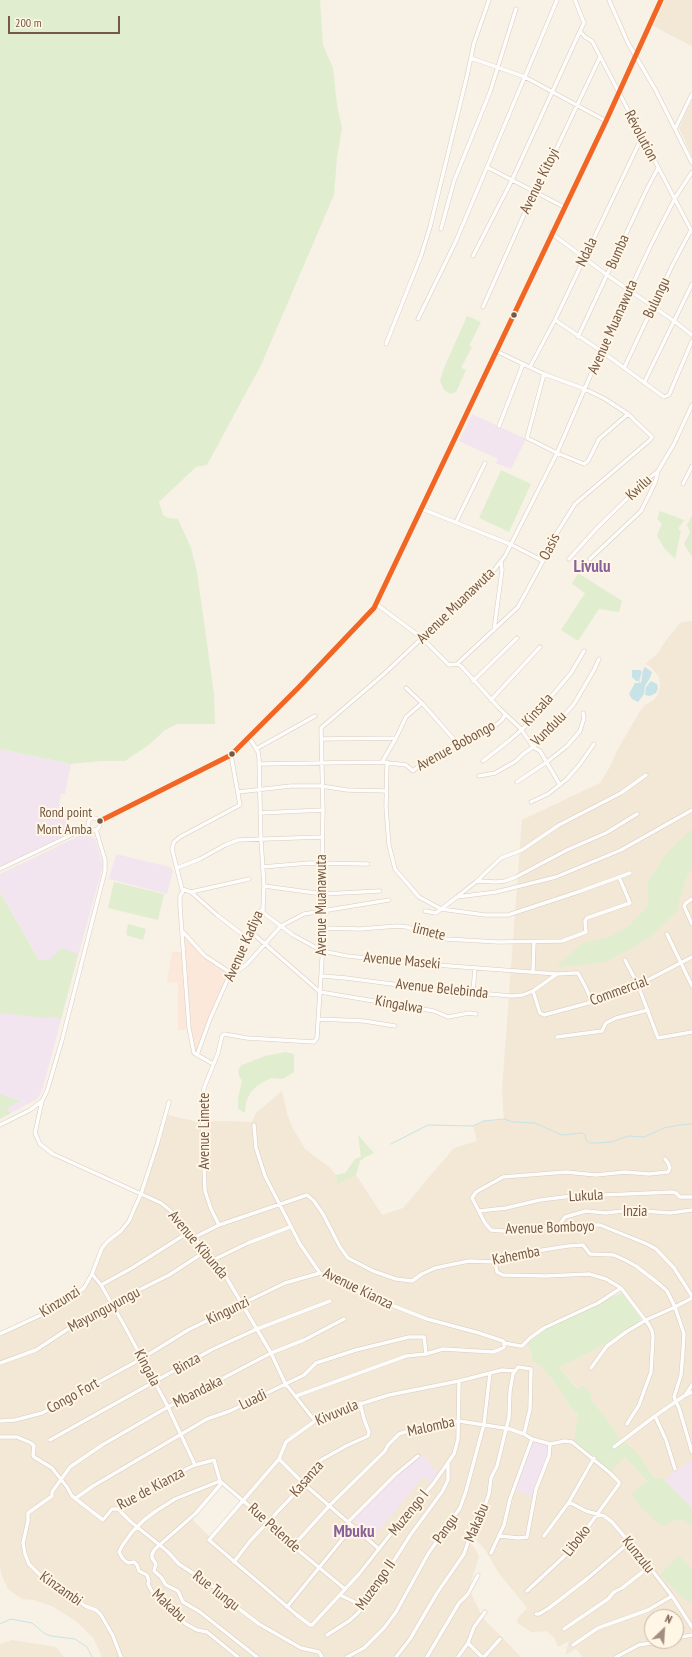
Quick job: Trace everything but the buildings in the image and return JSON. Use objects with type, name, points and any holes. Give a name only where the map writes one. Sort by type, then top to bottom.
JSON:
[{"type":"street","points":[[386,344],[421,256],[430,227],[474,43],[489,0]]},
{"type":"street","points":[[418,319],[456,241],[557,0]]},
{"type":"street","points":[[473,256],[512,180],[551,92],[584,23],[575,0]]},
{"type":"street","points":[[609,0],[625,36],[692,163]]},
{"type":"street","points":[[100,821],[231,754],[376,604],[551,233],[606,121],[661,0]]},
{"type":"street","points":[[441,229],[457,171],[474,133],[516,9]]},
{"type":"street","name":"Révolution","points":[[580,31],[585,37],[592,41],[691,231]]},
{"type":"street","name":"Avenue Kitoyi","points":[[483,306],[526,210],[600,57]]},
{"type":"street","points":[[471,58],[525,77],[606,121]]},
{"type":"street","points":[[675,129],[692,94]]},
{"type":"street","name":"Ndala","points":[[530,367],[555,320],[642,136]]},
{"type":"street","points":[[487,166],[564,207]]},
{"type":"street","name":"Bumba","points":[[578,337],[658,168]]},
{"type":"street","name":"Avenue Muanawuta","points":[[314,1042],[317,1038],[319,1019],[324,928],[320,763],[321,728],[384,674],[501,562],[557,452],[630,290],[675,198],[692,172]]},
{"type":"street","name":"Bulungu","points":[[624,368],[672,266],[691,231]]},
{"type":"street","points":[[551,233],[607,275],[692,335]]},
{"type":"street","points":[[644,383],[692,284]]},
{"type":"street","points":[[555,320],[578,337],[602,351],[666,398],[669,395],[692,342]]},
{"type":"street","points":[[496,351],[544,374],[585,389],[605,399],[628,414],[599,439],[588,461],[584,464],[527,438],[544,374]]},
{"type":"street","points":[[499,426],[523,364]]},
{"type":"street","name":"Kwilu","points":[[569,559],[597,528],[643,483],[658,471],[676,441],[692,405]]},
{"type":"street","name":"Oasis","points":[[457,664],[520,604],[560,528],[575,504],[650,440],[652,437],[628,414]]},
{"type":"street","points":[[456,522],[485,464]]},
{"type":"street","points":[[683,484],[692,466]]},
{"type":"street","points":[[590,559],[641,511],[656,481],[658,471]]},
{"type":"street","points":[[422,509],[510,544],[543,561]]},
{"type":"street","points":[[494,630],[502,570],[501,562]]},
{"type":"street","points":[[376,604],[422,638],[449,665],[457,664],[461,666],[505,715],[521,729],[533,747],[540,751],[560,785]]},
{"type":"street","points":[[473,681],[517,638]]},
{"type":"street","points":[[491,700],[540,647]]},
{"type":"street","name":"Kinsala","points":[[482,761],[528,724],[571,673],[584,651]]},
{"type":"street","name":"Vundulu","points":[[479,776],[495,773],[516,761],[550,732],[574,704],[599,659]]},
{"type":"street","points":[[406,688],[422,703],[458,744]]},
{"type":"street","points":[[382,762],[406,717],[422,703]]},
{"type":"street","points":[[518,782],[567,746],[580,731],[584,718],[583,713]]},
{"type":"street","name":"Avenue Bobongo","points":[[259,764],[387,762],[406,765],[413,771],[424,760],[458,744],[464,739],[478,735],[496,725],[505,715]]},
{"type":"street","points":[[256,749],[315,716]]},
{"type":"street","name":"Avenue Kadiya","points":[[197,1055],[210,1019],[246,938],[257,914],[263,908],[264,886],[260,840],[259,764],[256,749],[249,737]]},
{"type":"street","points":[[321,739],[396,738]]},
{"type":"street","points":[[531,802],[545,796],[560,785],[580,764],[594,744]]},
{"type":"street","points":[[231,754],[239,806],[184,835],[174,842],[172,849],[182,889],[191,892],[219,917],[246,938]]},
{"type":"street","points":[[387,762],[386,791],[389,845],[395,869],[419,896],[442,909],[485,915],[508,915],[630,873]]},
{"type":"street","points":[[425,911],[436,913],[478,881],[501,858],[522,850],[559,825],[621,793],[646,775]]},
{"type":"street","points":[[238,792],[291,786],[321,786],[347,790],[386,791]]},
{"type":"street","points":[[260,813],[322,810]]},
{"type":"street","points":[[457,897],[496,892],[556,877],[621,850],[692,810]]},
{"type":"street","points":[[478,881],[496,882],[505,881],[516,877],[567,850],[606,833],[637,814]]},
{"type":"street","points":[[88,827],[88,821],[92,818],[95,817],[100,821]]},
{"type":"street","points":[[88,827],[96,830],[100,827],[100,821]]},
{"type":"street","points":[[0,869],[88,827]]},
{"type":"street","name":"Avenue Kibunda","points":[[96,830],[105,860],[105,871],[62,1040],[47,1091],[42,1101],[35,1133],[37,1139],[43,1147],[58,1156],[161,1203],[171,1210],[226,1277],[271,1353],[285,1384],[315,1421]]},
{"type":"street","points":[[177,868],[200,859],[233,842],[322,837]]},
{"type":"street","points":[[262,867],[322,863],[368,864]]},
{"type":"street","name":"limete","points":[[324,928],[402,926],[434,937],[446,939],[498,942],[562,941],[587,931],[585,922],[587,918],[630,903],[619,877]]},
{"type":"street","points":[[191,892],[249,879]]},
{"type":"street","points":[[264,886],[323,894],[380,891]]},
{"type":"street","points":[[184,890],[180,896],[180,906],[188,1020],[193,1048],[197,1055],[213,1064]]},
{"type":"street","points":[[183,932],[205,956],[231,974],[242,968],[281,926],[304,914],[388,900]]},
{"type":"street","points":[[692,900],[687,902],[685,908],[692,924]]},
{"type":"street","name":"Avenue Maseki","points":[[263,908],[263,912],[266,915],[293,935],[322,950],[347,956],[475,968],[533,971],[557,974],[578,973],[592,1002]]},
{"type":"street","points":[[250,931],[320,992]]},
{"type":"street","points":[[667,934],[692,986]]},
{"type":"street","points":[[533,971],[534,942]]},
{"type":"street","name":"Commercial","points":[[533,991],[542,1015],[592,1002],[638,985],[692,958]]},
{"type":"street","points":[[625,960],[638,985],[658,1038],[692,1032]]},
{"type":"street","points":[[473,992],[475,968]]},
{"type":"street","name":"Avenue Belebinda","points":[[322,976],[512,996],[523,995],[533,991],[557,974]]},
{"type":"street","name":"Kingalwa","points":[[320,992],[427,1010],[448,1017],[470,1013],[476,1014]]},
{"type":"street","points":[[557,1037],[602,1031],[606,1023],[616,1018],[648,1010]]},
{"type":"street","points":[[319,1019],[364,1021],[395,1026]]},
{"type":"street","name":"Avenue Limete","points":[[219,1225],[206,1195],[202,1110],[204,1088],[218,1053],[222,1036],[224,1034],[247,1038],[314,1042]]},
{"type":"street","points":[[0,1125],[30,1110],[42,1101]]},
{"type":"street","name":"Kinzunzi","points":[[0,1334],[42,1315],[62,1304],[84,1288],[92,1274],[102,1248],[108,1241],[121,1231],[129,1221],[142,1194],[158,1145],[169,1102]]},
{"type":"street","name":"Avenue Kianza","points":[[254,1125],[256,1148],[265,1176],[278,1204],[300,1244],[320,1273],[353,1290],[427,1319],[485,1335],[503,1341],[504,1343],[522,1346],[531,1337],[544,1328],[598,1303],[621,1288]]},
{"type":"street","name":"Avenue Bomboyo","points":[[665,1159],[670,1168],[668,1172],[649,1174],[625,1172],[596,1175],[566,1172],[503,1177],[476,1192],[472,1198],[484,1223],[492,1230],[502,1231],[559,1225],[600,1225],[656,1249],[674,1268],[692,1297]]},
{"type":"street","name":"Lukula","points":[[479,1211],[506,1208],[540,1200],[588,1194],[672,1192],[676,1193],[680,1197],[692,1197]]},
{"type":"street","name":"Kahemba","points":[[278,1204],[307,1195],[314,1201],[340,1247],[348,1258],[373,1271],[396,1279],[412,1281],[432,1268],[463,1261],[495,1262],[530,1252],[583,1246],[585,1246],[590,1254],[614,1255],[648,1274],[667,1291],[675,1307],[684,1334],[682,1370],[674,1398],[676,1402]]},
{"type":"street","points":[[193,1238],[219,1225],[278,1204]]},
{"type":"street","name":"Inzia","points":[[559,1225],[565,1217],[586,1211],[606,1213],[632,1210],[670,1213],[692,1210]]},
{"type":"street","points":[[213,1260],[248,1243],[290,1227]]},
{"type":"street","points":[[101,1285],[132,1268],[189,1232]]},
{"type":"street","name":"Mayunguyungu","points":[[0,1363],[36,1350],[73,1325],[112,1303],[169,1275],[206,1251]]},
{"type":"street","points":[[495,1262],[497,1272],[503,1275],[539,1276],[589,1274],[606,1279],[621,1288],[646,1320],[652,1331],[653,1348],[651,1372],[639,1405],[627,1424]]},
{"type":"street","name":"Kingunzi","points":[[141,1359],[188,1330],[285,1283],[320,1273]]},
{"type":"street","name":"Kingala","points":[[92,1274],[112,1303],[182,1434],[195,1465]]},
{"type":"street","points":[[591,1368],[607,1346],[646,1320],[675,1307],[692,1297]]},
{"type":"street","name":"Binza","points":[[50,1440],[212,1350],[256,1329],[330,1301]]},
{"type":"street","name":"Mbandaka","points":[[61,1479],[70,1467],[111,1439],[168,1407],[271,1353],[304,1340],[344,1318]]},
{"type":"street","name":"Luadi","points":[[76,1498],[88,1489],[207,1419],[230,1411],[304,1375],[316,1363],[332,1356],[400,1339],[424,1337],[426,1354]]},
{"type":"street","points":[[296,1396],[406,1356],[426,1354],[443,1349],[493,1352],[504,1347],[504,1343]]},
{"type":"street","name":"Congo Fort","points":[[0,1421],[15,1420],[42,1413],[141,1359]]},
{"type":"street","name":"Kivuvula","points":[[234,1562],[209,1540],[279,1460],[286,1442],[315,1421],[335,1412],[389,1395],[459,1381],[502,1370],[515,1371],[518,1367],[531,1370],[530,1409],[524,1434]]},
{"type":"street","name":"Makabu","points":[[396,1657],[410,1639],[437,1593],[464,1554],[469,1539],[476,1528],[486,1502],[491,1478],[497,1466],[509,1417],[510,1391],[515,1371]]},
{"type":"street","name":"Pangu","points":[[347,1657],[364,1648],[384,1628],[396,1612],[428,1554],[460,1508],[484,1424],[490,1373]]},
{"type":"street","name":"Muzengo I","points":[[287,1607],[311,1625],[340,1595],[448,1464],[455,1449],[459,1421],[459,1381]]},
{"type":"street","points":[[684,1396],[692,1385]]},
{"type":"street","points":[[614,1447],[655,1416],[692,1392]]},
{"type":"street","points":[[676,1402],[692,1452]]},
{"type":"street","name":"Kasanza","points":[[234,1562],[250,1541],[301,1487],[321,1460],[368,1436],[369,1432],[360,1403]]},
{"type":"street","points":[[655,1416],[666,1440],[675,1469]]},
{"type":"street","name":"Malomba","points":[[293,1546],[330,1505],[400,1434],[405,1432],[413,1432],[443,1423],[459,1421],[506,1428],[550,1444],[565,1441],[572,1442],[594,1458],[616,1479],[619,1484]]},
{"type":"street","name":"Rue de Kianza","points":[[0,1437],[17,1437],[31,1443],[34,1446],[33,1455],[52,1468],[72,1496],[103,1520],[112,1510],[118,1509],[134,1498],[195,1465],[214,1460],[220,1481]]},
{"type":"street","points":[[491,1553],[500,1536],[510,1499],[532,1438]]},
{"type":"street","points":[[500,1536],[519,1538],[527,1537],[536,1489],[549,1456],[550,1444]]},
{"type":"street","points":[[348,1522],[394,1475],[418,1456]]},
{"type":"street","points":[[544,1536],[569,1502],[594,1458]]},
{"type":"street","points":[[279,1460],[303,1483],[379,1549]]},
{"type":"street","name":"Muzengo II","points":[[327,1635],[349,1621],[363,1606],[411,1534],[442,1492],[448,1480],[448,1464]]},
{"type":"street","name":"Kinzambi","points":[[61,1479],[52,1492],[52,1496],[28,1513],[28,1521],[23,1543],[25,1554],[30,1566],[46,1581],[71,1594],[85,1606],[96,1610],[101,1615],[113,1636],[121,1657]]},
{"type":"street","points":[[220,1481],[220,1486],[196,1513],[159,1545],[152,1554],[152,1558],[156,1564],[154,1571],[161,1577],[166,1585],[178,1591],[183,1602],[200,1612],[257,1657]]},
{"type":"street","name":"Makabu","points":[[220,1481],[175,1500],[144,1520],[137,1527],[119,1552],[123,1559],[128,1563],[134,1562],[139,1571],[147,1575],[149,1581],[148,1584],[155,1597],[162,1599],[170,1610],[186,1624],[197,1630],[207,1632],[238,1657]]},
{"type":"street","name":"Rue Pelende","points":[[220,1481],[268,1522],[293,1546],[345,1589]]},
{"type":"street","name":"Liboko","points":[[527,1591],[572,1550],[619,1484]]},
{"type":"street","name":"Kunzulu","points":[[569,1502],[586,1511],[604,1516],[631,1541],[672,1596],[692,1627]]},
{"type":"street","name":"Rue Tungu","points":[[118,1509],[179,1564],[217,1588],[234,1605],[259,1624],[301,1648],[319,1652],[322,1657]]},
{"type":"street","points":[[234,1562],[287,1607],[352,1526]]},
{"type":"street","points":[[536,1614],[549,1608],[588,1578],[631,1541]]},
{"type":"street","points":[[564,1629],[604,1602],[614,1592],[622,1588],[649,1567]]},
{"type":"street","points":[[427,1657],[459,1603],[468,1594],[478,1575]]},
{"type":"street","points":[[340,1595],[363,1606]]},
{"type":"street","points":[[573,1645],[598,1628],[648,1610],[672,1596]]},
{"type":"street","points":[[458,1657],[468,1643],[474,1627],[485,1612]]},
{"type":"street","points":[[468,1643],[483,1657],[500,1639]]},
{"type":"street","points":[[616,1657],[639,1645],[644,1644]]},
{"type":"shaded area","points":[[665,0],[692,0],[692,46],[653,26]]},
{"type":"shaded area","points":[[692,100],[692,156],[679,128]]},
{"type":"shaded area","points":[[472,414],[526,439],[511,469],[496,463],[498,459],[459,441]]},
{"type":"shaded area","points":[[692,621],[692,1508],[662,1479],[655,1478],[652,1475],[619,1437],[611,1424],[590,1398],[591,1395],[583,1385],[579,1389],[559,1368],[620,1337],[645,1320],[621,1288],[532,1354],[532,1361],[542,1367],[564,1395],[569,1406],[624,1457],[647,1481],[675,1520],[687,1521],[692,1528],[692,1657],[583,1657],[576,1649],[565,1655],[569,1641],[558,1647],[554,1637],[546,1631],[532,1632],[517,1623],[518,1618],[527,1608],[498,1572],[486,1551],[472,1535],[469,1539],[479,1556],[469,1589],[483,1618],[521,1657],[102,1657],[94,1639],[76,1621],[52,1606],[34,1600],[22,1599],[8,1589],[2,1576],[0,1566],[0,1334],[42,1315],[87,1284],[102,1251],[108,1243],[131,1221],[144,1192],[168,1115],[198,1122],[252,1122],[256,1113],[282,1091],[287,1114],[293,1129],[305,1149],[329,1167],[336,1175],[337,1183],[356,1175],[382,1215],[403,1208],[454,1148],[477,1141],[473,1126],[483,1121],[504,1119],[502,1090],[522,820],[600,783],[640,711],[645,705],[654,700],[658,694],[660,687],[659,677],[650,666],[645,664],[658,653],[666,640],[681,622]],"holes":[[[391,1393],[335,1412],[306,1427],[284,1446],[279,1460],[211,1538],[191,1518],[220,1485],[220,1481],[242,1499],[277,1459],[282,1445],[290,1435],[337,1409]]]},
{"type":"shaded area","points":[[0,749],[71,764],[65,794],[61,794],[58,813],[70,820],[69,833],[0,867]]},
{"type":"shaded area","points":[[85,833],[95,839],[103,866],[42,1091],[37,1099],[0,1119],[0,982],[42,965],[0,892],[0,874]]},
{"type":"shaded area","points":[[116,854],[170,867],[173,871],[167,894],[109,879]]},
{"type":"shaded area","points":[[185,939],[187,939],[202,956],[230,975],[198,1051],[195,1050],[192,1029],[178,1030],[178,983],[167,982],[172,952],[186,952]]},
{"type":"shaded area","points":[[532,1440],[550,1445],[550,1452],[532,1497],[514,1489]]},
{"type":"shaded area","points":[[424,1454],[437,1474],[431,1482],[423,1477],[377,1533],[375,1532],[370,1536],[353,1520],[405,1468]]},
{"type":"shaded area","points":[[692,1459],[692,1508],[664,1480]]},
{"type":"shaded area","points":[[12,1640],[56,1647],[64,1657],[0,1657],[0,1644]]},
{"type":"green space","points":[[0,0],[320,0],[323,45],[333,68],[337,105],[342,128],[337,158],[334,195],[261,365],[207,465],[196,467],[159,502],[163,515],[168,518],[178,519],[191,548],[197,572],[214,694],[215,724],[177,724],[165,730],[150,744],[125,761],[101,761],[71,764],[0,749]]},
{"type":"green space","points":[[467,316],[481,322],[469,346],[472,347],[461,368],[466,370],[456,392],[451,394],[444,390],[440,381],[444,368]]},
{"type":"green space","points":[[501,470],[531,484],[509,532],[479,518]]},
{"type":"green space","points":[[660,511],[684,520],[678,529],[681,531],[675,559],[664,548],[657,535],[662,524],[657,519]]},
{"type":"green space","points":[[692,515],[692,557],[684,544],[690,532],[687,525]]},
{"type":"green space","points":[[578,573],[622,601],[619,612],[599,609],[578,641],[561,630],[585,593],[572,584]]},
{"type":"green space","points":[[692,829],[692,868],[687,875],[676,912],[649,938],[606,962],[556,967],[583,943],[608,938],[630,925],[648,906],[648,881],[666,854]]},
{"type":"green space","points":[[114,882],[164,894],[158,920],[108,908]]},
{"type":"green space","points":[[0,892],[39,960],[50,959],[62,948],[78,954],[61,1019],[50,1016],[48,1018],[0,1013]]},
{"type":"green space","points":[[128,924],[146,929],[143,940],[126,935]]},
{"type":"green space","points":[[285,1052],[294,1054],[294,1072],[283,1079],[271,1078],[258,1085],[250,1093],[246,1102],[245,1113],[238,1109],[238,1098],[242,1081],[238,1070],[242,1065],[265,1056]]},
{"type":"green space","points":[[0,1094],[20,1101],[6,1109],[11,1113],[0,1119]]},
{"type":"green space","points":[[358,1135],[374,1153],[360,1161],[356,1175],[337,1184],[336,1175],[345,1173],[355,1159],[361,1157]]},
{"type":"green space","points":[[622,1293],[641,1319],[633,1328],[620,1337],[559,1368],[578,1389],[583,1385],[592,1395],[590,1398],[611,1424],[619,1437],[639,1455],[652,1475],[655,1478],[662,1478],[692,1508],[692,1528],[686,1521],[675,1520],[662,1526],[640,1506],[631,1494],[647,1481],[624,1457],[610,1473],[574,1441],[578,1414],[569,1406],[564,1395],[542,1367],[532,1361],[532,1354],[527,1341],[537,1332],[606,1299]]},
{"type":"green space","points":[[679,1556],[692,1569],[692,1600],[689,1603],[660,1575]]},
{"type":"water","points":[[645,667],[652,672],[645,686],[644,694],[638,702],[632,699],[629,694],[635,683],[641,683],[643,670]]},
{"type":"water","points":[[632,670],[640,670],[642,672],[639,681],[636,681],[632,677]]},
{"type":"water","points":[[651,681],[657,684],[658,688],[656,693],[650,696],[645,695],[646,687]]},
{"type":"waterway","points":[[391,1144],[428,1125],[473,1126],[483,1121],[504,1119],[513,1122],[535,1123],[562,1135],[582,1133],[585,1135],[586,1140],[590,1143],[612,1142],[628,1136],[644,1137],[664,1128],[692,1124]]},
{"type":"waterway","points":[[0,1624],[11,1619],[32,1623],[44,1633],[51,1636],[75,1639],[87,1647],[92,1657]]},
{"type":"transit line","points":[[100,821],[231,755],[298,688],[374,608],[606,121],[661,0]]},
{"type":"place","name":"Rond point Mont Amba","points":[[100,821]]},
{"type":"district","name":"Livulu","points":[[592,567]]},
{"type":"district","name":"Mbuku","points":[[354,1532]]}]
